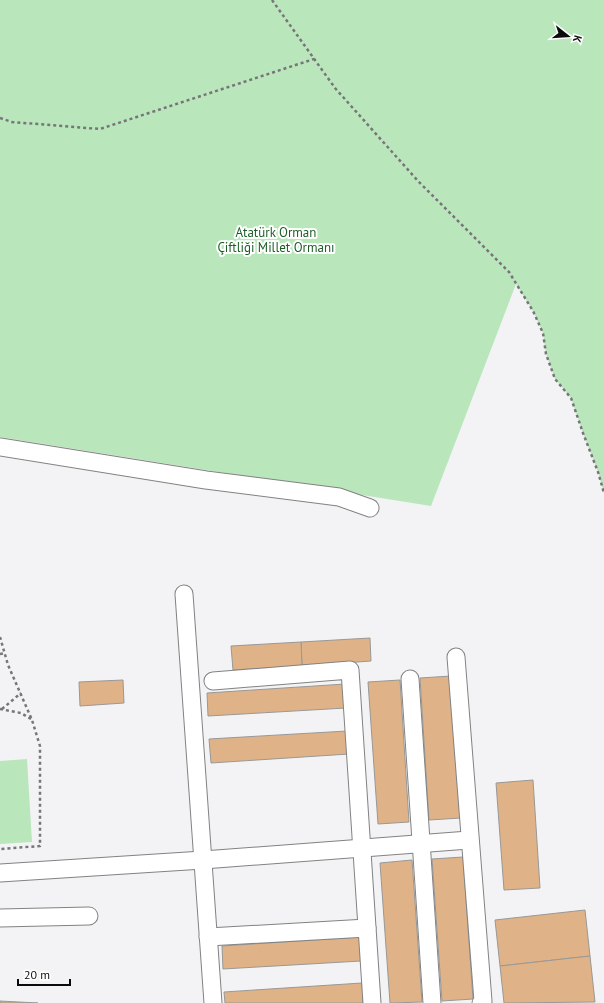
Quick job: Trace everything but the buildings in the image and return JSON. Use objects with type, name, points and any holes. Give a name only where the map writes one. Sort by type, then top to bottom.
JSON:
[{"type":"street","points":[[0,447],[206,480],[339,496],[370,508]]},
{"type":"street","points":[[184,594],[213,1003]]},
{"type":"street","points":[[456,657],[469,840],[483,1001],[481,1003]]},
{"type":"street","points":[[213,680],[350,670],[372,1003]]},
{"type":"street","points":[[410,679],[432,1003]]},
{"type":"street","points":[[0,873],[203,860],[469,840]]},
{"type":"street","points":[[0,918],[89,916]]},
{"type":"street","points":[[208,937],[367,928]]},
{"type":"path","points":[[272,0],[335,88],[418,181],[509,272],[533,311],[543,333],[546,354],[555,379],[571,398],[598,472],[604,493]]},
{"type":"path","points":[[0,118],[12,122],[100,129],[314,59]]},
{"type":"path","points":[[0,637],[8,665],[32,720],[40,746],[40,846],[0,848]]},
{"type":"path","points":[[0,654],[5,653]]},
{"type":"path","points":[[1,709],[21,693]]},
{"type":"path","points":[[1,709],[20,713],[32,720]]},
{"type":"green space","name":"Atatürk Orman Çiftliği Millet Ormanı","points":[[0,0],[604,0],[604,493],[598,472],[571,398],[555,379],[546,354],[543,333],[533,311],[516,284],[431,506],[0,437]]},
{"type":"green space","points":[[27,759],[32,842],[0,844],[0,761]]}]
